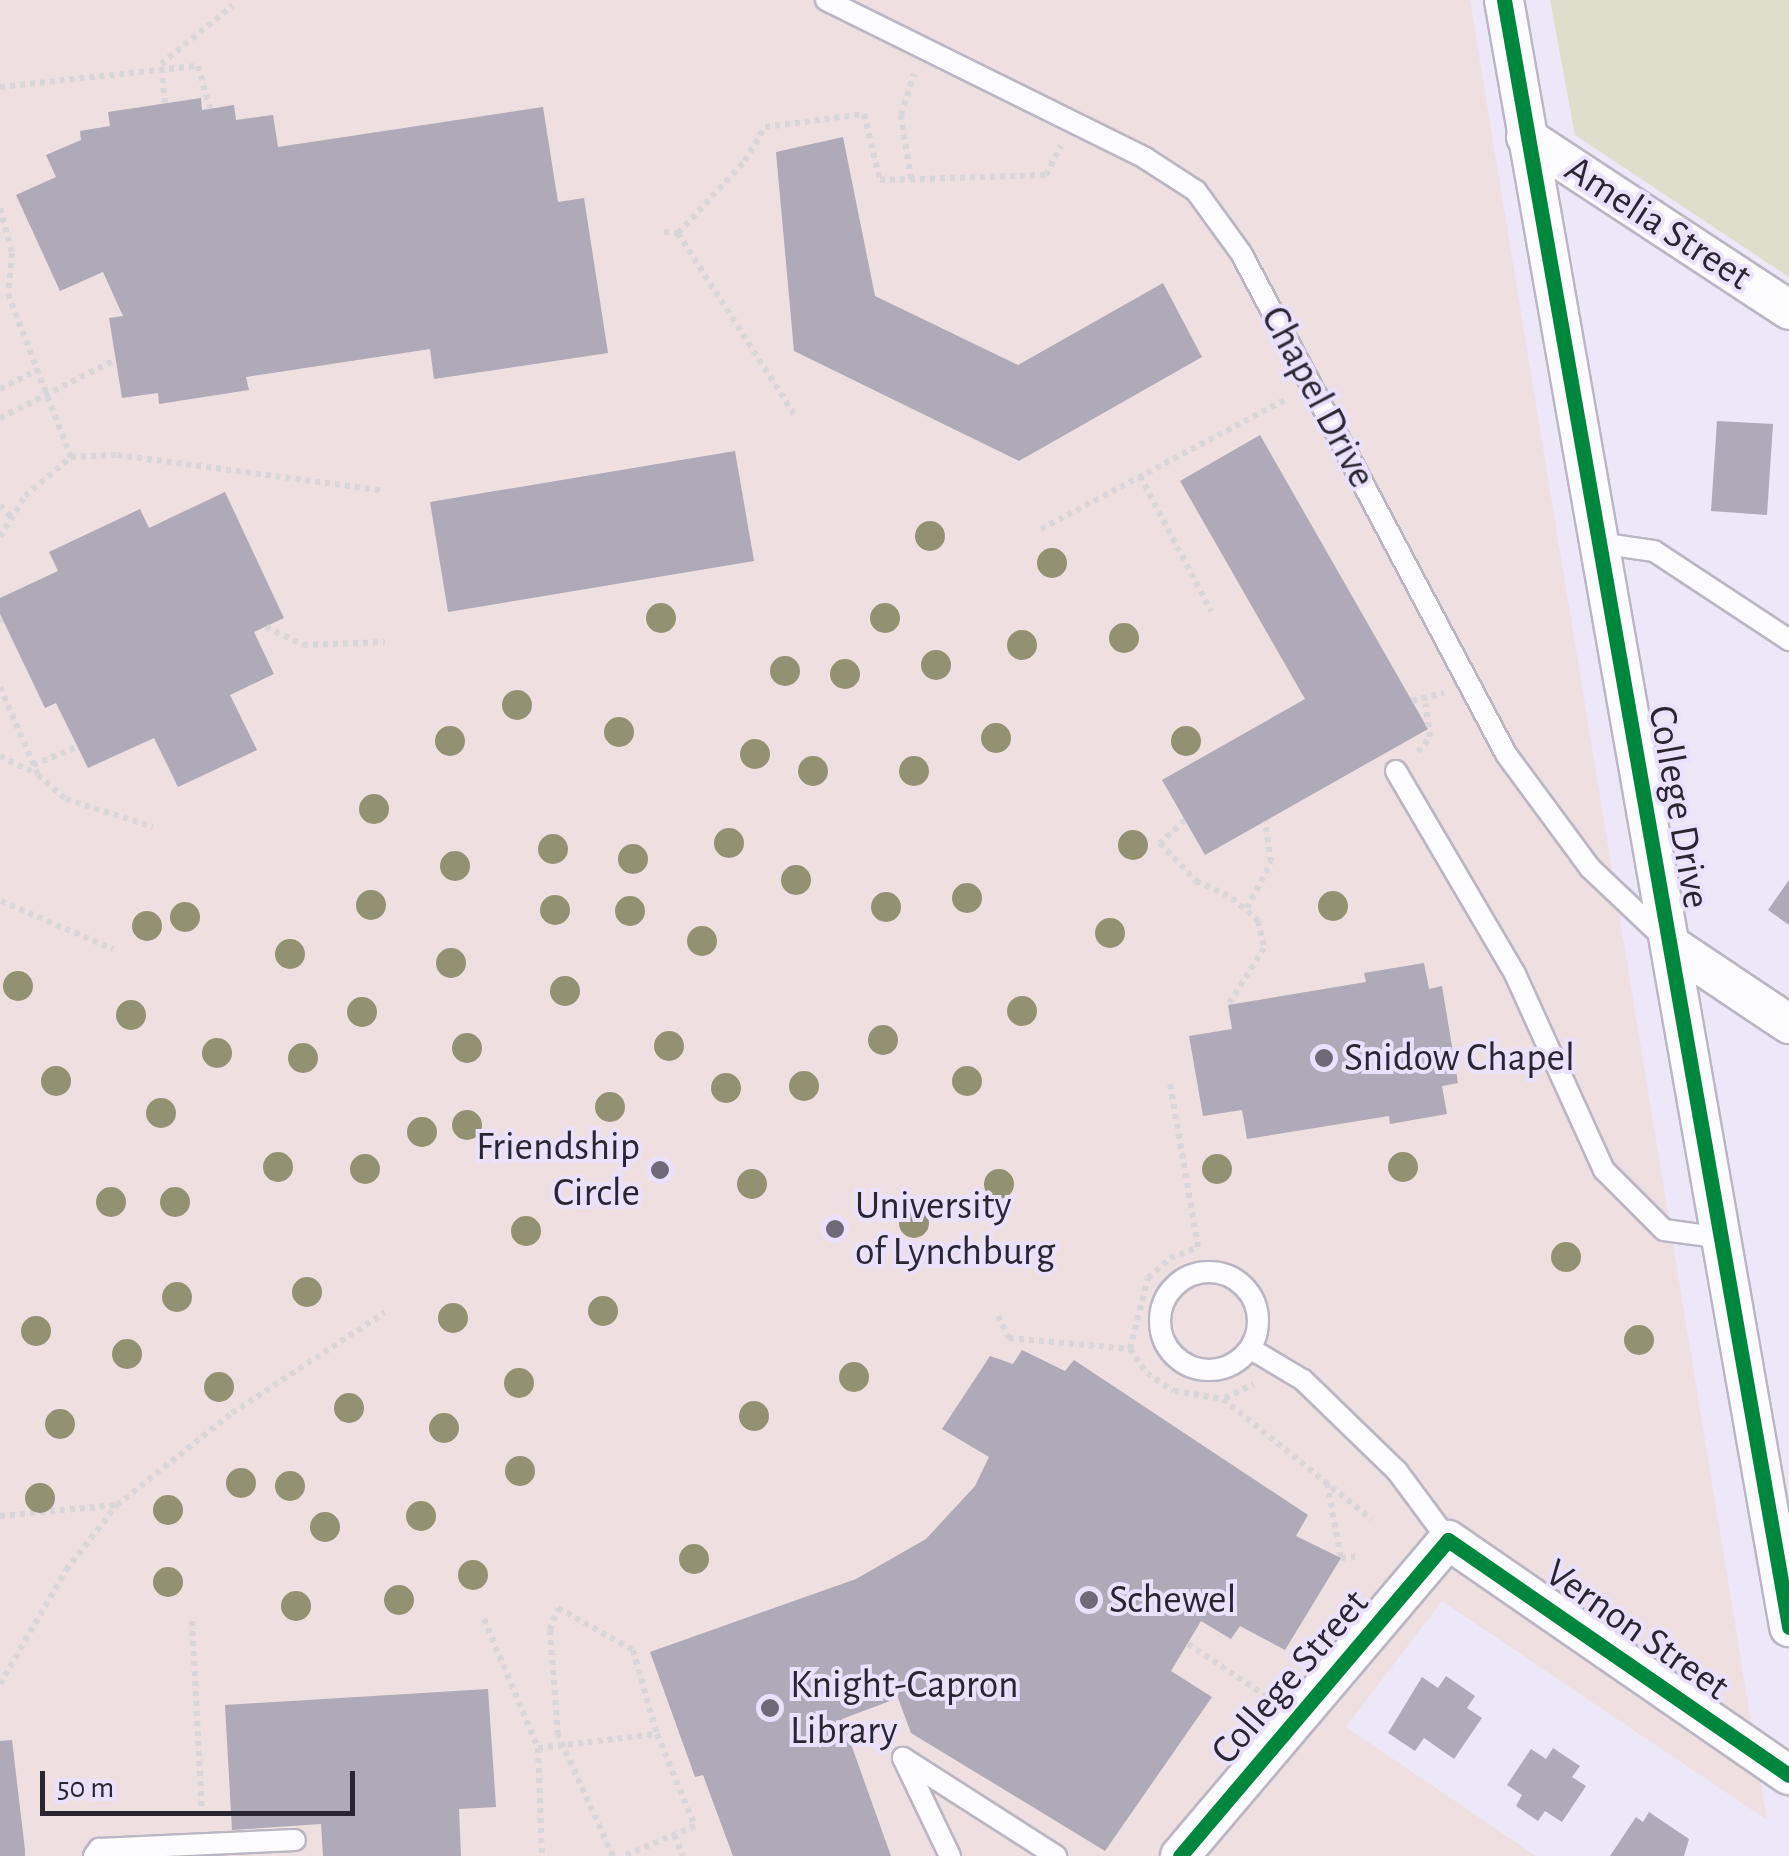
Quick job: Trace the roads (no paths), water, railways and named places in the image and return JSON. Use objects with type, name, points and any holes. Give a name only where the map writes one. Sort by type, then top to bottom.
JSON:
[{"type":"street","name":"College Drive","points":[[1504,0],[1789,1627]]},
{"type":"street","name":"Amelia Street","points":[[1526,137],[1789,310]]},
{"type":"street","points":[[1671,944],[1789,1024]]},
{"type":"street","name":"Vernon Street","points":[[1448,1540],[1789,1775]]},
{"type":"street","name":"College Street","points":[[1180,1856],[1448,1540]]},
{"type":"lane","name":"Chapel Drive","points":[[826,0],[1073,122],[1196,191],[1241,253],[1506,754],[1590,868],[1671,944]]},
{"type":"lane","points":[[1599,544],[1654,551],[1789,640]]},
{"type":"lane","points":[[1397,774],[1515,974],[1604,1170],[1664,1230],[1723,1238]]},
{"type":"lane","points":[[1205,1272],[1235,1279],[1255,1303],[1251,1349],[1226,1366],[1193,1367],[1168,1347],[1160,1315],[1166,1299],[1189,1276],[1205,1272]]},
{"type":"lane","name":"Vernon Street","points":[[1251,1349],[1303,1380],[1384,1458],[1448,1540]]},
{"type":"lane","points":[[950,1856],[903,1758],[1056,1856]]},
{"type":"lane","points":[[94,1856],[99,1849],[296,1840]]},
{"type":"place","name":"Snidow Chapel","points":[[1324,1058]]},
{"type":"place","name":"Friendship Circle","points":[[660,1170]]},
{"type":"place","name":"University of Lynchburg","points":[[835,1229]]},
{"type":"place","name":"Schewel","points":[[1089,1600]]},
{"type":"place","name":"Knight-Capron Library","points":[[770,1708]]}]
